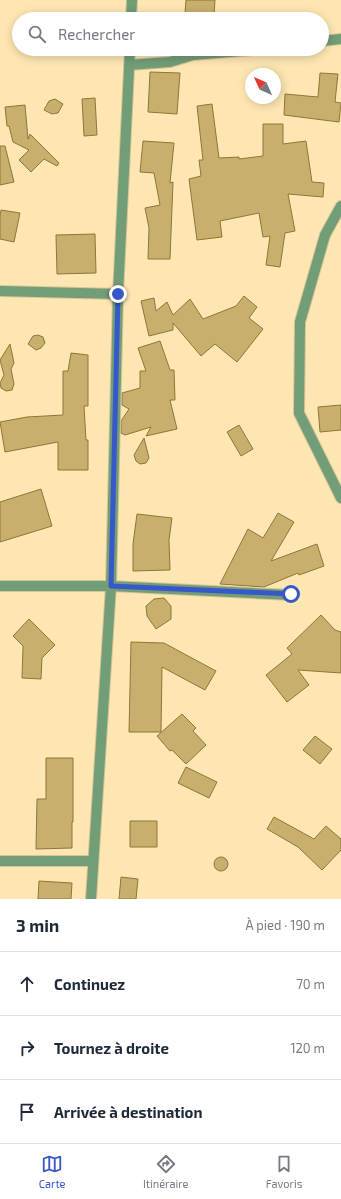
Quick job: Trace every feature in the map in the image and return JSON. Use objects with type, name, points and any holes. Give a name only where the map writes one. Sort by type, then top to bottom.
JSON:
[{"type":"street","points":[[131,12],[132,0]]},
{"type":"street","points":[[329,41],[341,39]]},
{"type":"street","points":[[91,899],[111,586],[118,294],[130,56]]},
{"type":"street","points":[[129,65],[170,62],[190,56]]},
{"type":"street","points":[[341,206],[325,236],[300,322],[299,413],[341,498]]},
{"type":"street","points":[[0,291],[118,294]]},
{"type":"street","points":[[0,586],[111,586],[291,594]]},
{"type":"street","points":[[0,861],[93,861]]},
{"type":"building","points":[[186,0],[215,0],[214,12],[185,12]]},
{"type":"building","points":[[150,72],[180,73],[177,114],[148,112]]},
{"type":"building","points":[[320,73],[338,74],[335,102],[341,103],[339,122],[284,115],[285,94],[318,97]]},
{"type":"building","points":[[95,98],[97,135],[84,136],[82,99]]},
{"type":"building","points":[[55,99],[63,104],[58,113],[52,114],[44,110],[49,101]]},
{"type":"building","points":[[212,104],[219,158],[239,157],[239,159],[263,156],[263,124],[283,124],[283,144],[306,141],[312,182],[324,183],[323,197],[288,194],[295,231],[285,233],[280,267],[266,265],[270,236],[263,237],[259,213],[220,221],[222,237],[197,240],[189,179],[201,176],[199,160],[203,160],[197,106]]},
{"type":"building","points":[[25,105],[28,139],[30,134],[59,163],[57,166],[44,159],[31,172],[19,160],[29,150],[13,142],[9,126],[7,126],[5,107]]},
{"type":"building","points":[[143,141],[174,143],[170,183],[173,182],[170,259],[148,259],[149,228],[145,208],[160,205],[154,173],[140,172]]},
{"type":"building","points":[[0,146],[5,146],[14,182],[0,185]]},
{"type":"building","points":[[1,210],[20,213],[14,242],[0,239]]},
{"type":"building","points":[[95,234],[96,273],[57,274],[56,235]]},
{"type":"building","points":[[244,296],[257,307],[249,318],[263,329],[237,362],[215,344],[201,356],[173,323],[173,330],[149,336],[141,301],[154,298],[156,311],[167,302],[173,315],[190,299],[203,319],[236,306]]},
{"type":"building","points":[[38,335],[43,337],[45,343],[41,348],[36,350],[28,344],[33,336]]},
{"type":"building","points":[[160,341],[170,370],[174,370],[175,400],[170,400],[177,429],[146,436],[151,427],[125,435],[121,433],[121,421],[129,409],[122,405],[122,393],[140,388],[140,371],[146,371],[138,348]]},
{"type":"building","points":[[10,344],[14,363],[11,369],[14,384],[12,390],[6,391],[1,388],[0,383],[4,375],[0,360]]},
{"type":"building","points":[[71,353],[88,355],[88,406],[84,406],[86,440],[88,440],[88,470],[58,470],[58,442],[5,452],[0,422],[27,417],[63,415],[63,371],[68,371]]},
{"type":"building","points":[[341,405],[341,430],[320,432],[318,407]]},
{"type":"building","points":[[239,425],[253,449],[241,456],[227,432]]},
{"type":"building","points":[[144,438],[149,458],[146,463],[140,464],[136,461],[134,455]]},
{"type":"building","points":[[41,489],[52,526],[0,542],[0,502]]},
{"type":"building","points":[[278,513],[294,522],[271,561],[317,544],[324,566],[299,575],[298,573],[264,587],[220,584],[248,529],[263,538]]},
{"type":"building","points":[[137,514],[172,518],[169,540],[170,570],[133,571],[133,544]]},
{"type":"building","points":[[164,598],[171,606],[171,619],[156,629],[147,616],[146,606],[154,599]]},
{"type":"building","points":[[321,615],[335,630],[341,632],[341,673],[298,670],[309,685],[287,702],[266,675],[292,654],[287,648]]},
{"type":"building","points":[[29,619],[55,645],[42,658],[41,679],[22,678],[23,646],[13,636]]},
{"type":"building","points":[[131,642],[164,643],[216,671],[205,690],[162,667],[161,732],[129,732]]},
{"type":"building","points":[[182,714],[196,728],[193,731],[206,745],[186,764],[172,750],[170,751],[157,736]]},
{"type":"building","points":[[315,736],[332,749],[320,764],[303,750]]},
{"type":"building","points":[[46,758],[73,758],[72,848],[36,849],[37,799],[46,799]]},
{"type":"building","points":[[186,767],[217,782],[209,798],[178,783]]},
{"type":"building","points":[[274,817],[314,839],[326,826],[341,839],[341,850],[322,870],[298,847],[267,829]]},
{"type":"building","points":[[130,821],[157,821],[157,847],[130,847]]},
{"type":"building","points":[[218,857],[224,857],[228,861],[228,867],[224,871],[218,871],[214,867],[214,861]]},
{"type":"building","points":[[121,877],[138,879],[136,899],[119,899]]},
{"type":"building","points":[[39,881],[72,883],[71,899],[38,899]]},
{"type":"route","points":[[118,294],[111,586],[291,594]]}]
